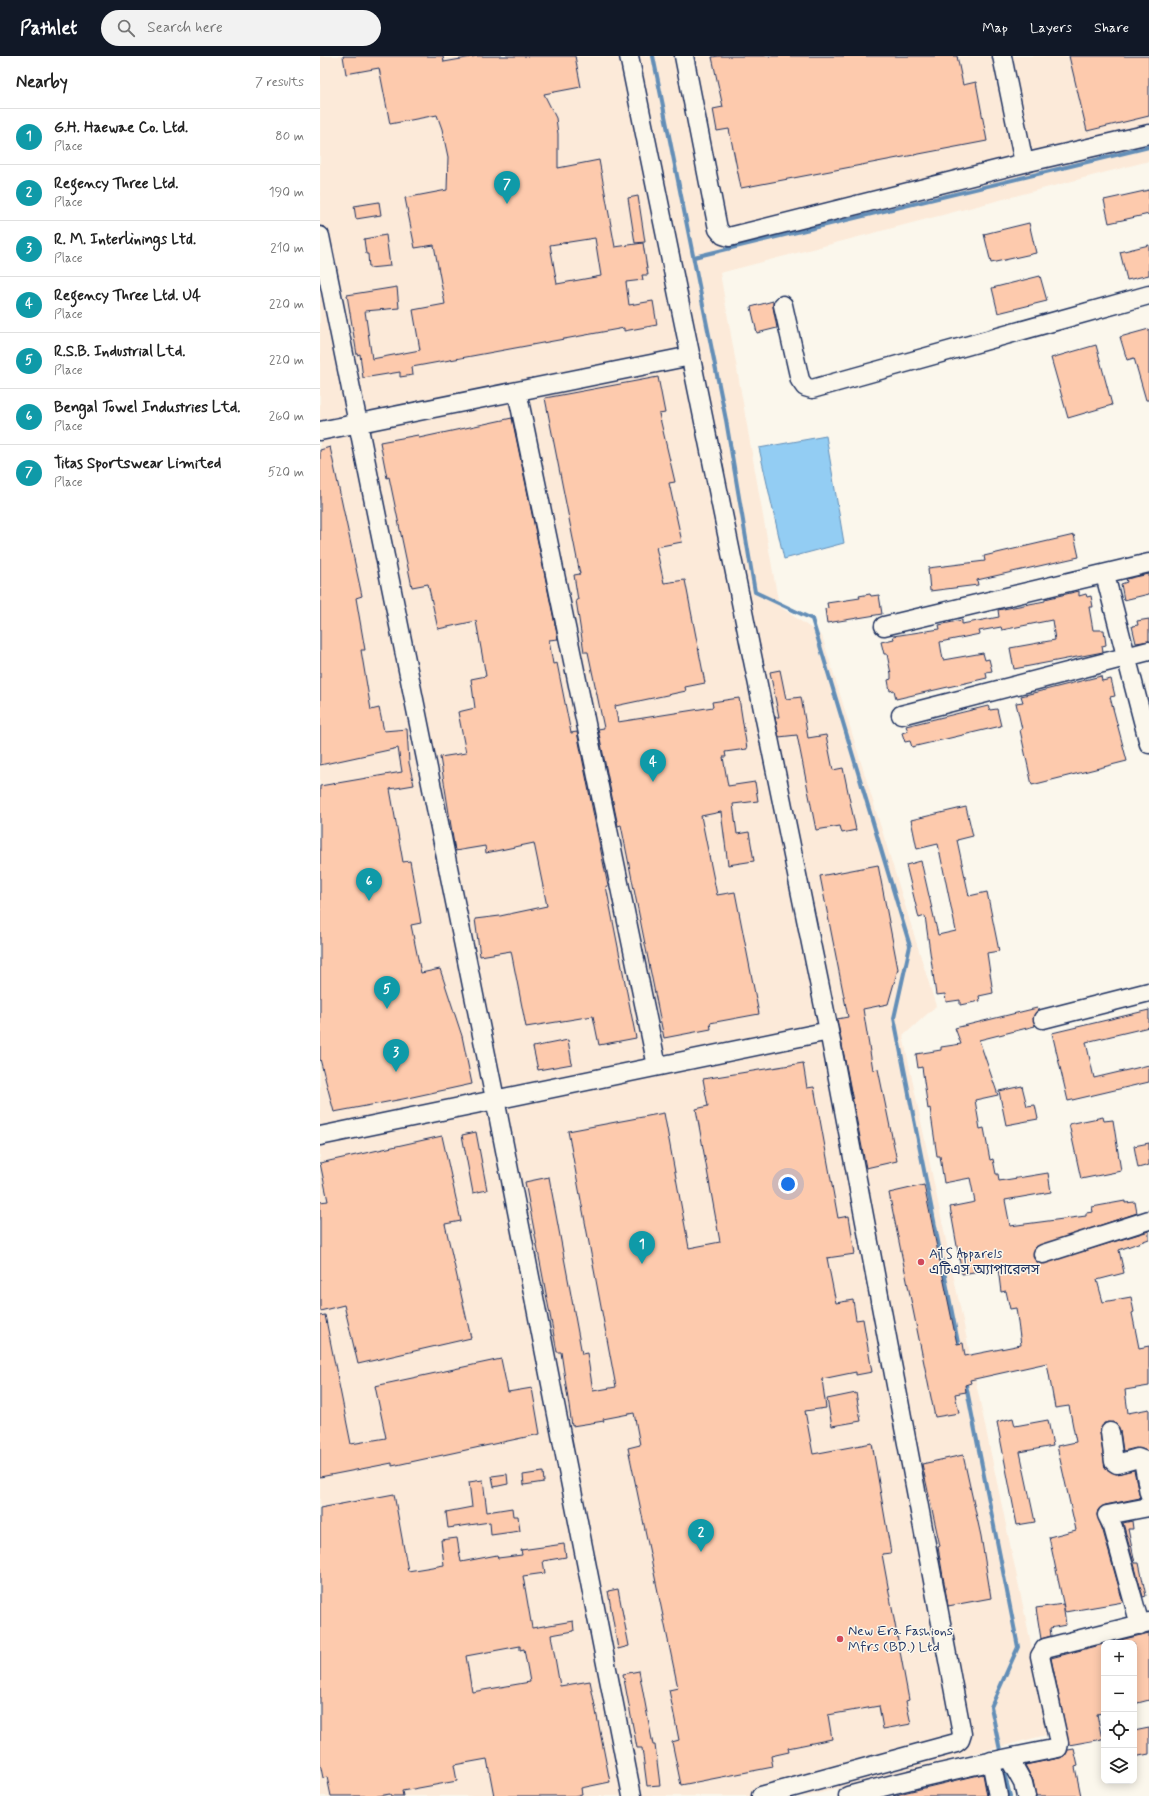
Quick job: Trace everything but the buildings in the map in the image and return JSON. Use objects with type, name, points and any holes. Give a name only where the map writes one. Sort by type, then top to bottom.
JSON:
[{"type":"street","points":[[629,56],[829,1030],[962,1734],[960,1740],[956,1743],[761,1796]]},
{"type":"street","points":[[684,56],[718,229],[723,236],[729,237],[1024,163],[1149,134]]},
{"type":"street","points":[[1002,56],[1024,163]]},
{"type":"street","points":[[320,236],[495,1099],[632,1796]]},
{"type":"street","points":[[783,306],[800,380],[805,388],[812,389],[1149,295]]},
{"type":"street","points":[[320,430],[691,356]]},
{"type":"street","points":[[517,391],[657,1066]]},
{"type":"street","points":[[884,626],[1104,575],[1149,563]]},
{"type":"street","points":[[1104,575],[1149,744]]},
{"type":"street","points":[[901,715],[1149,651]]},
{"type":"street","points":[[1043,1019],[1149,992]]},
{"type":"street","points":[[320,1136],[829,1030]]},
{"type":"street","points":[[1043,1254],[1149,1220]]},
{"type":"street","points":[[1110,1432],[1114,1462],[1117,1464],[1138,1458],[1142,1460],[1149,1493]]},
{"type":"street","points":[[848,1796],[901,1781],[991,1760],[1009,1758],[1058,1748],[1059,1743],[1040,1656],[1042,1650],[1145,1623],[1113,1527],[1107,1515],[1149,1507]]},
{"type":"street","points":[[1009,1758],[1023,1783],[1026,1796]]},
{"type":"street","points":[[991,1760],[998,1796]]},
{"type":"shaded area","points":[[320,56],[1149,56],[1149,161],[720,273],[779,606],[822,636],[936,1006],[903,1036],[1050,1734],[809,1796],[320,1796]]},
{"type":"water","points":[[826,436],[844,543],[784,559],[759,448]]},
{"type":"waterway","points":[[653,56],[726,420],[755,592],[812,619],[910,946],[894,1018],[959,1348]]},
{"type":"waterway","points":[[694,257],[1149,147]]},
{"type":"waterway","points":[[965,1380],[1018,1647],[991,1707],[1001,1755]]},
{"type":"waterway","points":[[1004,1773],[1010,1796]]},
{"type":"place","name":"Titas Sportswear Limited","points":[[507,204]]},
{"type":"place","name":"Regency Three Ltd. U4","points":[[653,782]]},
{"type":"place","name":"Bengal Towel Industries Ltd.","points":[[369,901]]},
{"type":"place","name":"R.S.B. Industrial Ltd.","points":[[387,1009]]},
{"type":"place","name":"R. M. Interlinings Ltd.","points":[[396,1072]]},
{"type":"place","name":"ATS Apparels এটিএস অ্যাপারেলস","points":[[921,1262]]},
{"type":"place","name":"G.H. Haewae Co. Ltd.","points":[[642,1264]]},
{"type":"place","name":"Regency Three Ltd.","points":[[701,1552]]},
{"type":"place","name":"New Era Fashions Mfrs (BD.) Ltd","points":[[840,1639]]}]
